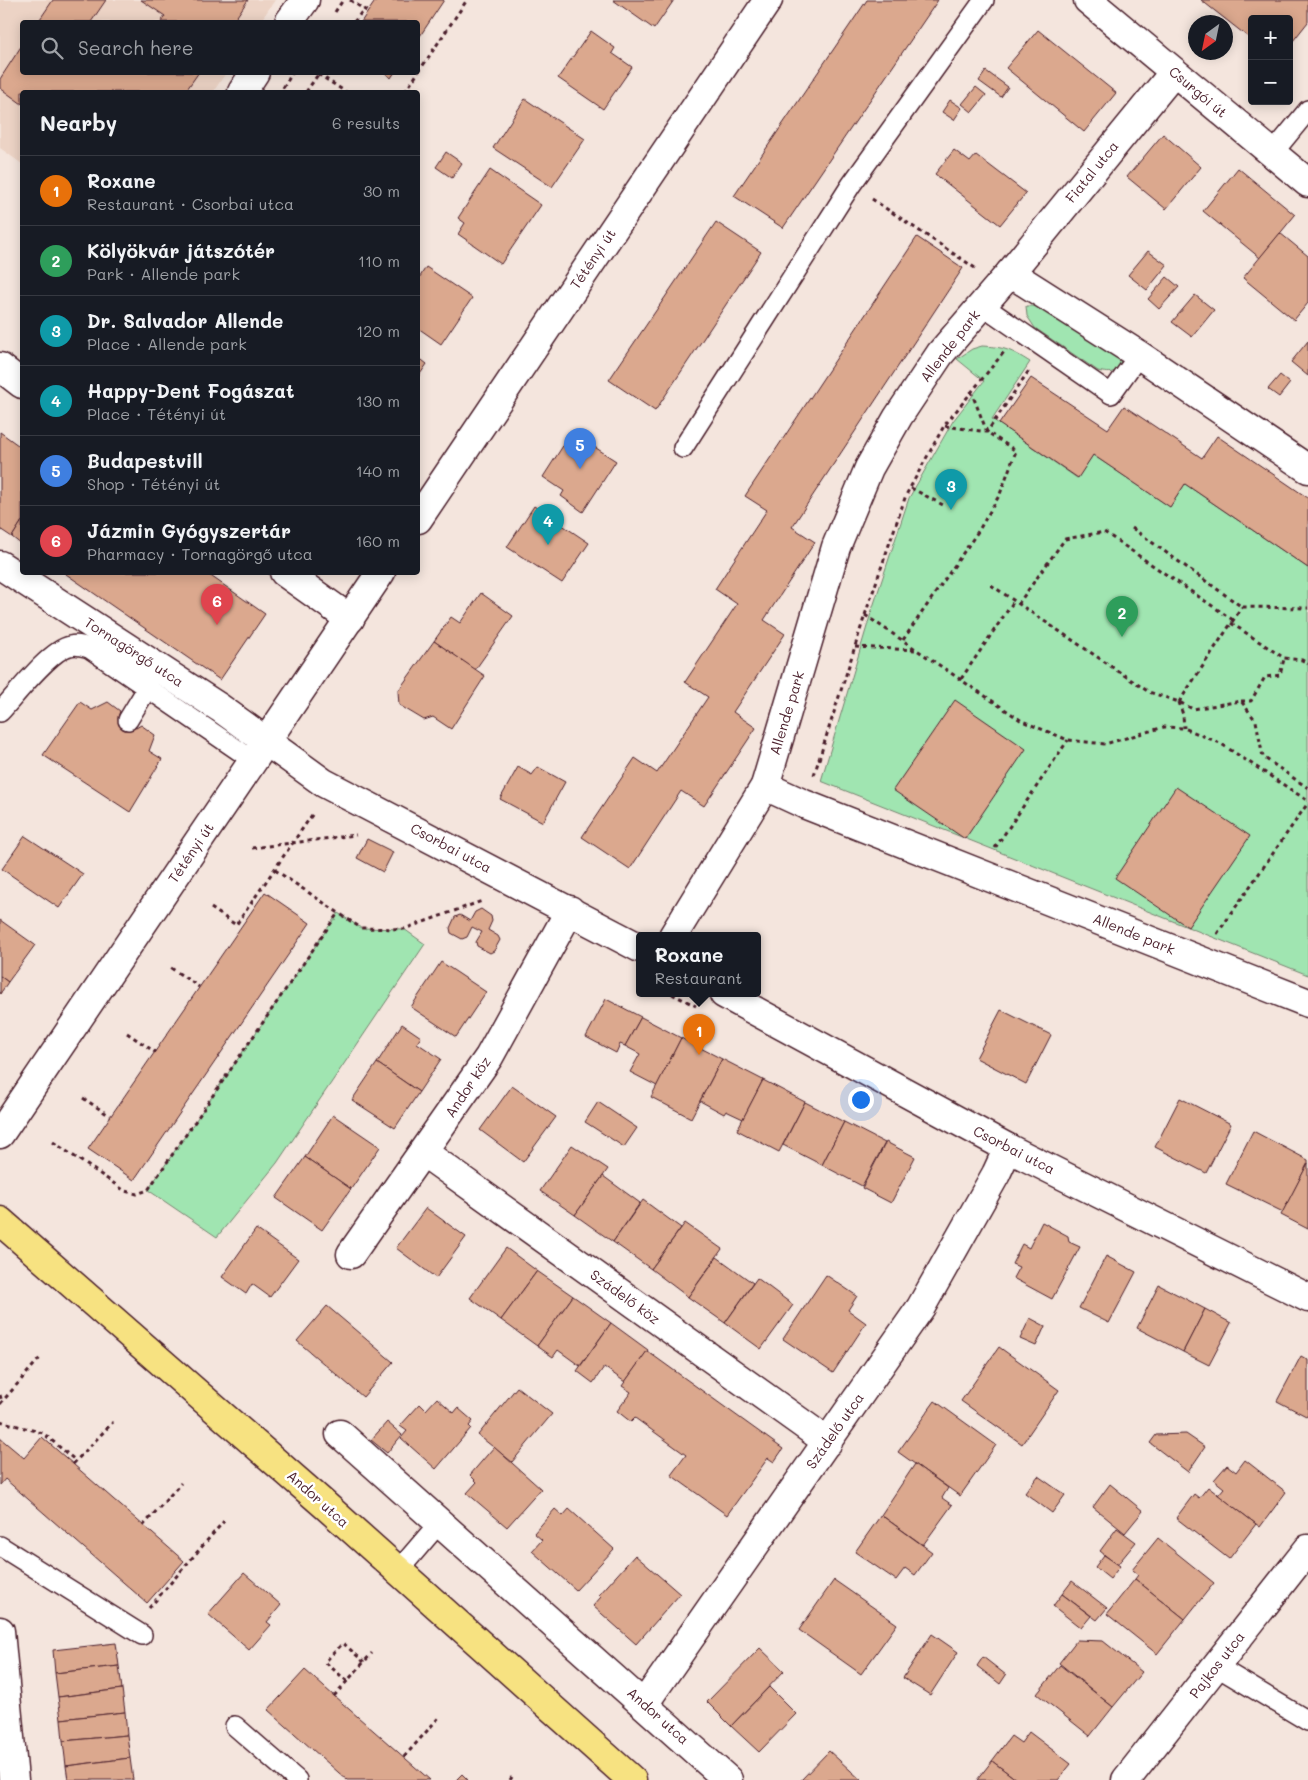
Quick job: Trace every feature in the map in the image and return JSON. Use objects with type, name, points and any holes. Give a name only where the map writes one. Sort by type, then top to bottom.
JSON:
[{"type":"main road","name":"Andor utca","points":[[0,1221],[326,1506],[632,1780]]},
{"type":"street","points":[[290,20],[305,0]]},
{"type":"street","name":"Tétényi út","points":[[420,516],[768,0]]},
{"type":"street","name":"Csurgói út","points":[[1088,0],[1308,183]]},
{"type":"street","name":"Fiatal utca","points":[[1005,279],[1174,72]]},
{"type":"street","points":[[243,90],[253,75]]},
{"type":"street","points":[[1005,279],[1139,355],[1308,469]]},
{"type":"street","name":"Allende park","points":[[675,932],[765,786],[836,546],[869,468],[898,417],[940,354],[1005,279]]},
{"type":"street","points":[[0,367],[20,382]]},
{"type":"street","name":"Tornagörgő utca","points":[[0,565],[220,708],[260,752]]},
{"type":"street","points":[[288,575],[350,620]]},
{"type":"street","name":"Tétényi út","points":[[0,1134],[379,575]]},
{"type":"street","name":"Csorbai utca","points":[[260,752],[324,783],[636,946]]},
{"type":"street","name":"Allende park","points":[[765,786],[804,804],[1308,1003]]},
{"type":"street","name":"Andor köz","points":[[351,1254],[489,1057],[570,910]]},
{"type":"street","name":"Csorbai utca","points":[[730,997],[1008,1148],[1308,1298]]},
{"type":"street","name":"Szádelő utca","points":[[644,1704],[921,1307],[996,1174],[1008,1148]]},
{"type":"street","name":"Szádelő köz","points":[[423,1152],[828,1442]]},
{"type":"street","name":"Andor utca","points":[[340,1434],[728,1780]]},
{"type":"street","name":"Pajkos utca","points":[[1126,1780],[1308,1549]]},
{"type":"street","points":[[0,1631],[14,1780]]},
{"type":"lane","points":[[683,448],[851,185],[984,0]]},
{"type":"lane","points":[[1272,154],[1308,110]]},
{"type":"lane","points":[[982,305],[1111,394],[1139,355]]},
{"type":"lane","points":[[0,712],[50,657],[60,649],[80,645],[89,648],[148,687],[260,752]]},
{"type":"lane","points":[[128,720],[148,687]]},
{"type":"lane","points":[[398,1571],[439,1523]]},
{"type":"lane","points":[[0,1546],[136,1632]]},
{"type":"lane","points":[[1216,1666],[1308,1722]]},
{"type":"lane","points":[[235,1726],[298,1780]]},
{"type":"path","points":[[350,0],[368,12]]},
{"type":"path","points":[[420,70],[467,0]]},
{"type":"path","points":[[356,20],[364,9]]},
{"type":"path","points":[[281,90],[291,75]]},
{"type":"path","points":[[307,90],[318,75]]},
{"type":"path","points":[[322,75],[343,90]]},
{"type":"path","points":[[406,90],[416,75]]},
{"type":"path","points":[[851,185],[1005,279]]},
{"type":"path","points":[[811,783],[865,614],[906,495],[944,426],[1020,333]]},
{"type":"path","points":[[987,432],[1044,349]]},
{"type":"path","points":[[971,391],[987,432]]},
{"type":"path","points":[[903,640],[979,530],[1000,494],[1016,450],[987,432],[944,426]]},
{"type":"path","points":[[911,488],[945,506]]},
{"type":"path","points":[[1132,528],[1242,607],[1308,608]]},
{"type":"path","points":[[1018,604],[1065,540],[1104,532],[1284,658],[1302,660],[1308,664]]},
{"type":"path","points":[[991,585],[1149,692],[1193,709],[1250,701],[1266,677],[1280,675],[1284,658]]},
{"type":"path","points":[[961,679],[1014,601]]},
{"type":"path","points":[[1179,702],[1242,607]]},
{"type":"path","points":[[865,614],[1022,721],[1068,740],[1105,744],[1164,727],[1184,728],[1220,743],[1308,802],[1213,941]]},
{"type":"path","points":[[855,647],[917,650]]},
{"type":"path","points":[[1241,701],[1256,721],[1262,756],[1308,788]]},
{"type":"path","points":[[1179,702],[1184,728]]},
{"type":"path","points":[[990,854],[1068,740]]},
{"type":"path","points":[[211,908],[236,925],[317,808]]},
{"type":"path","points":[[252,848],[358,835]]},
{"type":"path","points":[[274,870],[361,928],[404,929],[489,898]]},
{"type":"path","points":[[53,1142],[125,1191],[137,1194],[148,1190],[338,913]]},
{"type":"path","points":[[171,968],[199,987]]},
{"type":"path","points":[[127,1033],[155,1052]]},
{"type":"path","points":[[83,1098],[110,1116]]},
{"type":"path","points":[[1,1403],[40,1358]]},
{"type":"path","points":[[0,1395],[1,1403]]},
{"type":"path","points":[[0,1421],[43,1433],[75,1462],[113,1422]]},
{"type":"path","points":[[144,1526],[181,1484]]},
{"type":"path","points":[[136,1632],[224,1521]]},
{"type":"path","points":[[347,1681],[325,1662],[343,1642],[364,1662]]},
{"type":"path","points":[[334,1696],[372,1653]]},
{"type":"path","points":[[404,1757],[441,1715]]},
{"type":"shaded area","points":[[0,0],[275,0],[261,20],[20,20],[20,75],[225,75],[214,90],[20,90],[20,163],[0,148]]},
{"type":"green space","points":[[1026,306],[1038,306],[1121,359],[1118,368],[1113,372],[1098,371],[1035,328],[1027,316]]},
{"type":"green space","points":[[982,346],[1008,350],[1030,362],[992,419],[1077,478],[1093,455],[1170,507],[1185,484],[1308,568],[1308,975],[821,781],[871,613],[909,498],[953,421],[984,381],[957,359],[972,349]]},
{"type":"green space","points":[[338,913],[361,928],[404,929],[425,944],[277,1163],[217,1237],[148,1190]]},
{"type":"building","points":[[53,0],[106,0],[92,20],[39,20]]},
{"type":"building","points":[[141,0],[248,0],[234,20],[162,20],[165,16]]},
{"type":"building","points":[[376,0],[444,0],[420,36],[420,20],[362,20]]},
{"type":"building","points":[[613,0],[674,0],[654,29]]},
{"type":"building","points":[[867,0],[938,0],[783,228],[734,196]]},
{"type":"building","points":[[1201,0],[1308,0],[1308,22],[1293,41],[1293,15],[1248,15],[1248,37],[1233,25],[1233,15],[1220,15]]},
{"type":"building","points":[[1038,30],[1116,93],[1084,132],[1006,68]]},
{"type":"building","points":[[591,31],[615,48],[612,53],[632,67],[603,109],[558,78]]},
{"type":"building","points":[[20,48],[20,75],[197,75],[186,90],[20,90],[20,103],[0,88],[0,79]]},
{"type":"building","points":[[986,71],[1008,87],[1001,97],[979,81]]},
{"type":"building","points":[[976,87],[986,95],[972,112],[962,104]]},
{"type":"building","points":[[525,99],[585,139],[552,187],[493,148]]},
{"type":"building","points":[[950,100],[962,108],[954,120],[942,112]]},
{"type":"building","points":[[1163,134],[1201,167],[1166,209],[1127,177]]},
{"type":"building","points":[[954,150],[970,162],[976,155],[1026,193],[1000,225],[935,174]]},
{"type":"building","points":[[446,152],[462,163],[452,178],[436,167]]},
{"type":"building","points":[[1238,168],[1295,215],[1260,258],[1203,211]]},
{"type":"building","points":[[490,170],[541,205],[501,264],[458,234],[465,223],[458,218]]},
{"type":"building","points":[[716,222],[761,252],[655,411],[609,380]]},
{"type":"building","points":[[1280,233],[1308,256],[1308,303],[1294,320],[1243,278]]},
{"type":"building","points":[[917,237],[963,268],[792,527],[815,542],[764,620],[785,634],[733,712],[756,728],[704,806],[681,791],[630,869],[582,837],[635,758],[657,773],[708,697],[685,682],[737,604],[715,589],[767,510],[745,496]]},
{"type":"building","points":[[1148,251],[1167,265],[1147,290],[1128,275]]},
{"type":"building","points":[[426,267],[472,298],[441,344],[420,329],[420,277]]},
{"type":"building","points":[[1167,277],[1179,287],[1159,309],[1148,299]]},
{"type":"building","points":[[1195,295],[1214,310],[1192,337],[1172,322]]},
{"type":"building","points":[[1308,341],[1308,376],[1291,362]]},
{"type":"building","points":[[420,359],[427,364],[420,374]]},
{"type":"building","points":[[1280,375],[1290,383],[1279,397],[1268,389]]},
{"type":"building","points":[[1031,378],[1108,429],[1124,406],[1202,458],[1217,436],[1308,498],[1308,568],[1185,484],[1170,507],[1093,455],[1078,478],[999,424]]},
{"type":"building","points":[[0,432],[20,447],[20,524],[12,537],[0,529]]},
{"type":"building","points":[[568,438],[589,452],[593,446],[616,461],[583,512],[561,496],[564,491],[543,477]]},
{"type":"building","points":[[534,506],[589,543],[562,583],[507,547]]},
{"type":"building","points":[[20,524],[20,543],[12,537]]},
{"type":"building","points":[[67,575],[209,575],[265,614],[220,680]]},
{"type":"building","points":[[481,593],[513,616],[475,670],[434,641],[451,617],[460,623]]},
{"type":"building","points":[[434,641],[485,676],[451,729],[433,717],[424,720],[399,705],[398,691]]},
{"type":"building","points":[[955,700],[1026,749],[965,839],[893,790]]},
{"type":"building","points":[[80,702],[92,710],[108,702],[120,711],[118,717],[136,728],[141,725],[155,735],[149,751],[162,759],[130,812],[43,755]]},
{"type":"building","points":[[518,767],[532,775],[538,767],[565,782],[543,822],[500,799]]},
{"type":"building","points":[[1176,787],[1250,836],[1188,927],[1115,878]]},
{"type":"building","points":[[25,836],[83,874],[59,908],[2,869]]},
{"type":"building","points":[[367,839],[393,852],[383,872],[357,858]]},
{"type":"building","points":[[265,892],[310,923],[134,1180],[88,1149]]},
{"type":"building","points":[[481,909],[491,916],[492,921],[488,930],[498,936],[500,940],[494,951],[490,953],[477,946],[476,942],[482,932],[472,927],[467,937],[462,939],[451,933],[450,928],[455,917],[460,915],[470,921],[475,912]]},
{"type":"building","points":[[0,920],[35,945],[8,982],[0,976]]},
{"type":"building","points":[[441,962],[486,992],[456,1037],[411,1007]]},
{"type":"building","points":[[0,976],[8,982],[0,994]]},
{"type":"building","points":[[606,999],[641,1017],[625,1046],[620,1044],[616,1053],[586,1037]]},
{"type":"building","points":[[1001,1010],[1051,1035],[1026,1084],[976,1058]]},
{"type":"building","points":[[641,1017],[681,1038],[657,1086],[630,1072],[640,1054],[625,1046]]},
{"type":"building","points":[[402,1024],[421,1037],[417,1043],[441,1059],[419,1092],[377,1063]]},
{"type":"building","points":[[681,1038],[722,1059],[691,1118],[651,1097]]},
{"type":"building","points":[[722,1059],[763,1080],[743,1119],[726,1111],[724,1114],[700,1101]]},
{"type":"building","points":[[377,1063],[419,1092],[395,1128],[352,1100]]},
{"type":"building","points":[[763,1080],[805,1102],[779,1152],[737,1130]]},
{"type":"building","points":[[512,1086],[556,1117],[523,1162],[480,1130]]},
{"type":"building","points":[[1180,1098],[1231,1124],[1206,1173],[1155,1147]]},
{"type":"building","points":[[598,1102],[637,1128],[624,1147],[585,1122]]},
{"type":"building","points":[[805,1102],[844,1122],[822,1165],[783,1145]]},
{"type":"building","points":[[333,1115],[380,1147],[351,1189],[305,1157]]},
{"type":"building","points":[[844,1122],[885,1143],[862,1186],[822,1165]]},
{"type":"building","points":[[1253,1131],[1308,1160],[1283,1212],[1226,1184]]},
{"type":"building","points":[[886,1142],[915,1157],[891,1203],[862,1188]]},
{"type":"building","points":[[572,1145],[608,1169],[575,1215],[540,1191]]},
{"type":"building","points":[[305,1157],[351,1189],[322,1230],[276,1198]]},
{"type":"building","points":[[1308,1163],[1308,1229],[1281,1215]]},
{"type":"building","points":[[603,1176],[640,1203],[613,1242],[575,1215]]},
{"type":"building","points":[[643,1200],[681,1228],[651,1269],[613,1242]]},
{"type":"building","points":[[426,1208],[466,1237],[436,1278],[396,1248]]},
{"type":"building","points":[[1042,1222],[1068,1236],[1069,1242],[1080,1247],[1052,1299],[1013,1278],[1019,1267],[1012,1264],[1022,1244],[1029,1248]]},
{"type":"building","points":[[685,1223],[722,1249],[688,1297],[651,1269]]},
{"type":"building","points":[[256,1229],[298,1259],[270,1297],[252,1284],[246,1294],[222,1277]]},
{"type":"building","points":[[506,1248],[537,1271],[501,1320],[470,1298]]},
{"type":"building","points":[[1106,1256],[1136,1272],[1109,1323],[1079,1308]]},
{"type":"building","points":[[717,1257],[753,1283],[725,1323],[688,1297]]},
{"type":"building","points":[[537,1271],[573,1296],[537,1346],[501,1320]]},
{"type":"building","points":[[826,1275],[857,1296],[848,1310],[866,1323],[833,1373],[783,1339]]},
{"type":"building","points":[[757,1278],[793,1305],[761,1349],[725,1323]]},
{"type":"building","points":[[1159,1285],[1205,1309],[1183,1352],[1137,1328]]},
{"type":"building","points":[[573,1296],[611,1323],[580,1366],[558,1350],[553,1357],[537,1346]]},
{"type":"building","points":[[327,1306],[393,1362],[363,1397],[297,1341]]},
{"type":"building","points":[[1205,1309],[1231,1323],[1209,1365],[1183,1352]]},
{"type":"building","points":[[1030,1318],[1045,1326],[1036,1346],[1020,1339]]},
{"type":"building","points":[[611,1323],[648,1350],[625,1382],[604,1367],[593,1383],[577,1371]]},
{"type":"building","points":[[999,1347],[1059,1390],[1022,1444],[961,1401]]},
{"type":"building","points":[[647,1351],[783,1449],[774,1462],[768,1458],[727,1515],[671,1475],[686,1455],[635,1418],[631,1422],[617,1411],[631,1392],[622,1386]]},
{"type":"building","points":[[1301,1356],[1308,1360],[1308,1417],[1277,1401]]},
{"type":"building","points":[[517,1387],[552,1414],[512,1462],[478,1435]]},
{"type":"building","points":[[437,1398],[454,1413],[458,1408],[473,1421],[469,1426],[471,1428],[436,1469],[401,1438],[407,1431],[400,1426],[420,1404],[426,1410]]},
{"type":"building","points":[[935,1401],[996,1445],[960,1496],[898,1452]]},
{"type":"building","points":[[387,1422],[402,1435],[387,1453],[371,1440]]},
{"type":"building","points":[[1186,1434],[1205,1447],[1188,1472],[1150,1443],[1156,1435]]},
{"type":"building","points":[[42,1437],[184,1561],[147,1603],[5,1479],[0,1485],[0,1438],[24,1458]]},
{"type":"building","points":[[494,1447],[541,1489],[507,1527],[467,1493],[477,1482],[470,1475]]},
{"type":"building","points":[[1245,1460],[1286,1492],[1260,1527],[1218,1495],[1224,1488],[1214,1480],[1227,1465],[1236,1472]]},
{"type":"building","points":[[915,1464],[948,1488],[942,1498],[952,1505],[923,1545],[881,1515]]},
{"type":"building","points":[[1038,1476],[1065,1495],[1052,1513],[1025,1493]]},
{"type":"building","points":[[1110,1484],[1143,1511],[1125,1533],[1093,1507]]},
{"type":"building","points":[[1208,1487],[1256,1524],[1229,1559],[1176,1518],[1194,1494],[1199,1498]]},
{"type":"building","points":[[555,1509],[563,1516],[569,1509],[614,1549],[576,1590],[532,1551],[542,1540],[534,1533]]},
{"type":"building","points":[[881,1515],[932,1552],[915,1575],[905,1568],[896,1580],[855,1552]]},
{"type":"building","points":[[1117,1528],[1136,1542],[1117,1565],[1100,1551]]},
{"type":"building","points":[[1158,1538],[1214,1583],[1185,1619],[1135,1579],[1138,1575],[1132,1570]]},
{"type":"building","points":[[635,1555],[680,1594],[636,1644],[593,1606],[601,1597],[599,1595]]},
{"type":"building","points":[[1104,1555],[1120,1566],[1110,1579],[1095,1567]]},
{"type":"building","points":[[244,1573],[281,1605],[267,1622],[271,1625],[249,1650],[208,1614]]},
{"type":"building","points":[[1135,1579],[1185,1619],[1157,1654],[1107,1614]]},
{"type":"building","points":[[834,1580],[897,1624],[861,1674],[799,1630]]},
{"type":"building","points":[[1072,1581],[1107,1608],[1097,1620],[1062,1594]]},
{"type":"building","points":[[1062,1594],[1091,1616],[1081,1628],[1053,1606]]},
{"type":"building","points":[[932,1634],[958,1652],[930,1695],[903,1678]]},
{"type":"building","points":[[1077,1640],[1103,1641],[1142,1672],[1113,1707],[1059,1663]]},
{"type":"building","points":[[116,1643],[119,1666],[55,1673],[53,1650]]},
{"type":"building","points":[[760,1648],[784,1671],[731,1726],[707,1702]]},
{"type":"building","points":[[983,1657],[1006,1675],[1000,1684],[977,1666]]},
{"type":"building","points":[[1060,1665],[1113,1707],[1090,1736],[1037,1694]]},
{"type":"building","points":[[119,1666],[122,1689],[58,1697],[55,1673]]},
{"type":"building","points":[[305,1670],[430,1780],[347,1780],[268,1710]]},
{"type":"building","points":[[769,1687],[796,1714],[759,1752],[731,1726]]},
{"type":"building","points":[[122,1689],[125,1712],[61,1719],[58,1697]]},
{"type":"building","points":[[125,1712],[127,1735],[63,1741],[61,1719]]},
{"type":"building","points":[[1029,1732],[1071,1764],[1058,1780],[1017,1780],[992,1761],[1011,1736],[1021,1743]]},
{"type":"building","points":[[127,1735],[130,1758],[66,1766],[63,1741]]},
{"type":"building","points":[[829,1751],[861,1780],[801,1780]]},
{"type":"building","points":[[130,1758],[133,1780],[68,1780],[66,1766]]},
{"type":"building","points":[[992,1761],[1017,1780],[977,1780]]},
{"type":"building","points":[[462,1774],[468,1780],[456,1780]]},
{"type":"place","name":"Budapestvill","points":[[580,469]]},
{"type":"place","name":"Dr. Salvador Allende","points":[[951,510]]},
{"type":"place","name":"Happy-Dent Fogászat","points":[[548,545]]},
{"type":"place","name":"Jázmin Gyógyszertár","points":[[217,625]]},
{"type":"place","name":"Kölyökvár játszótér","points":[[1122,637]]},
{"type":"place","name":"Roxane","points":[[699,1055]]}]
